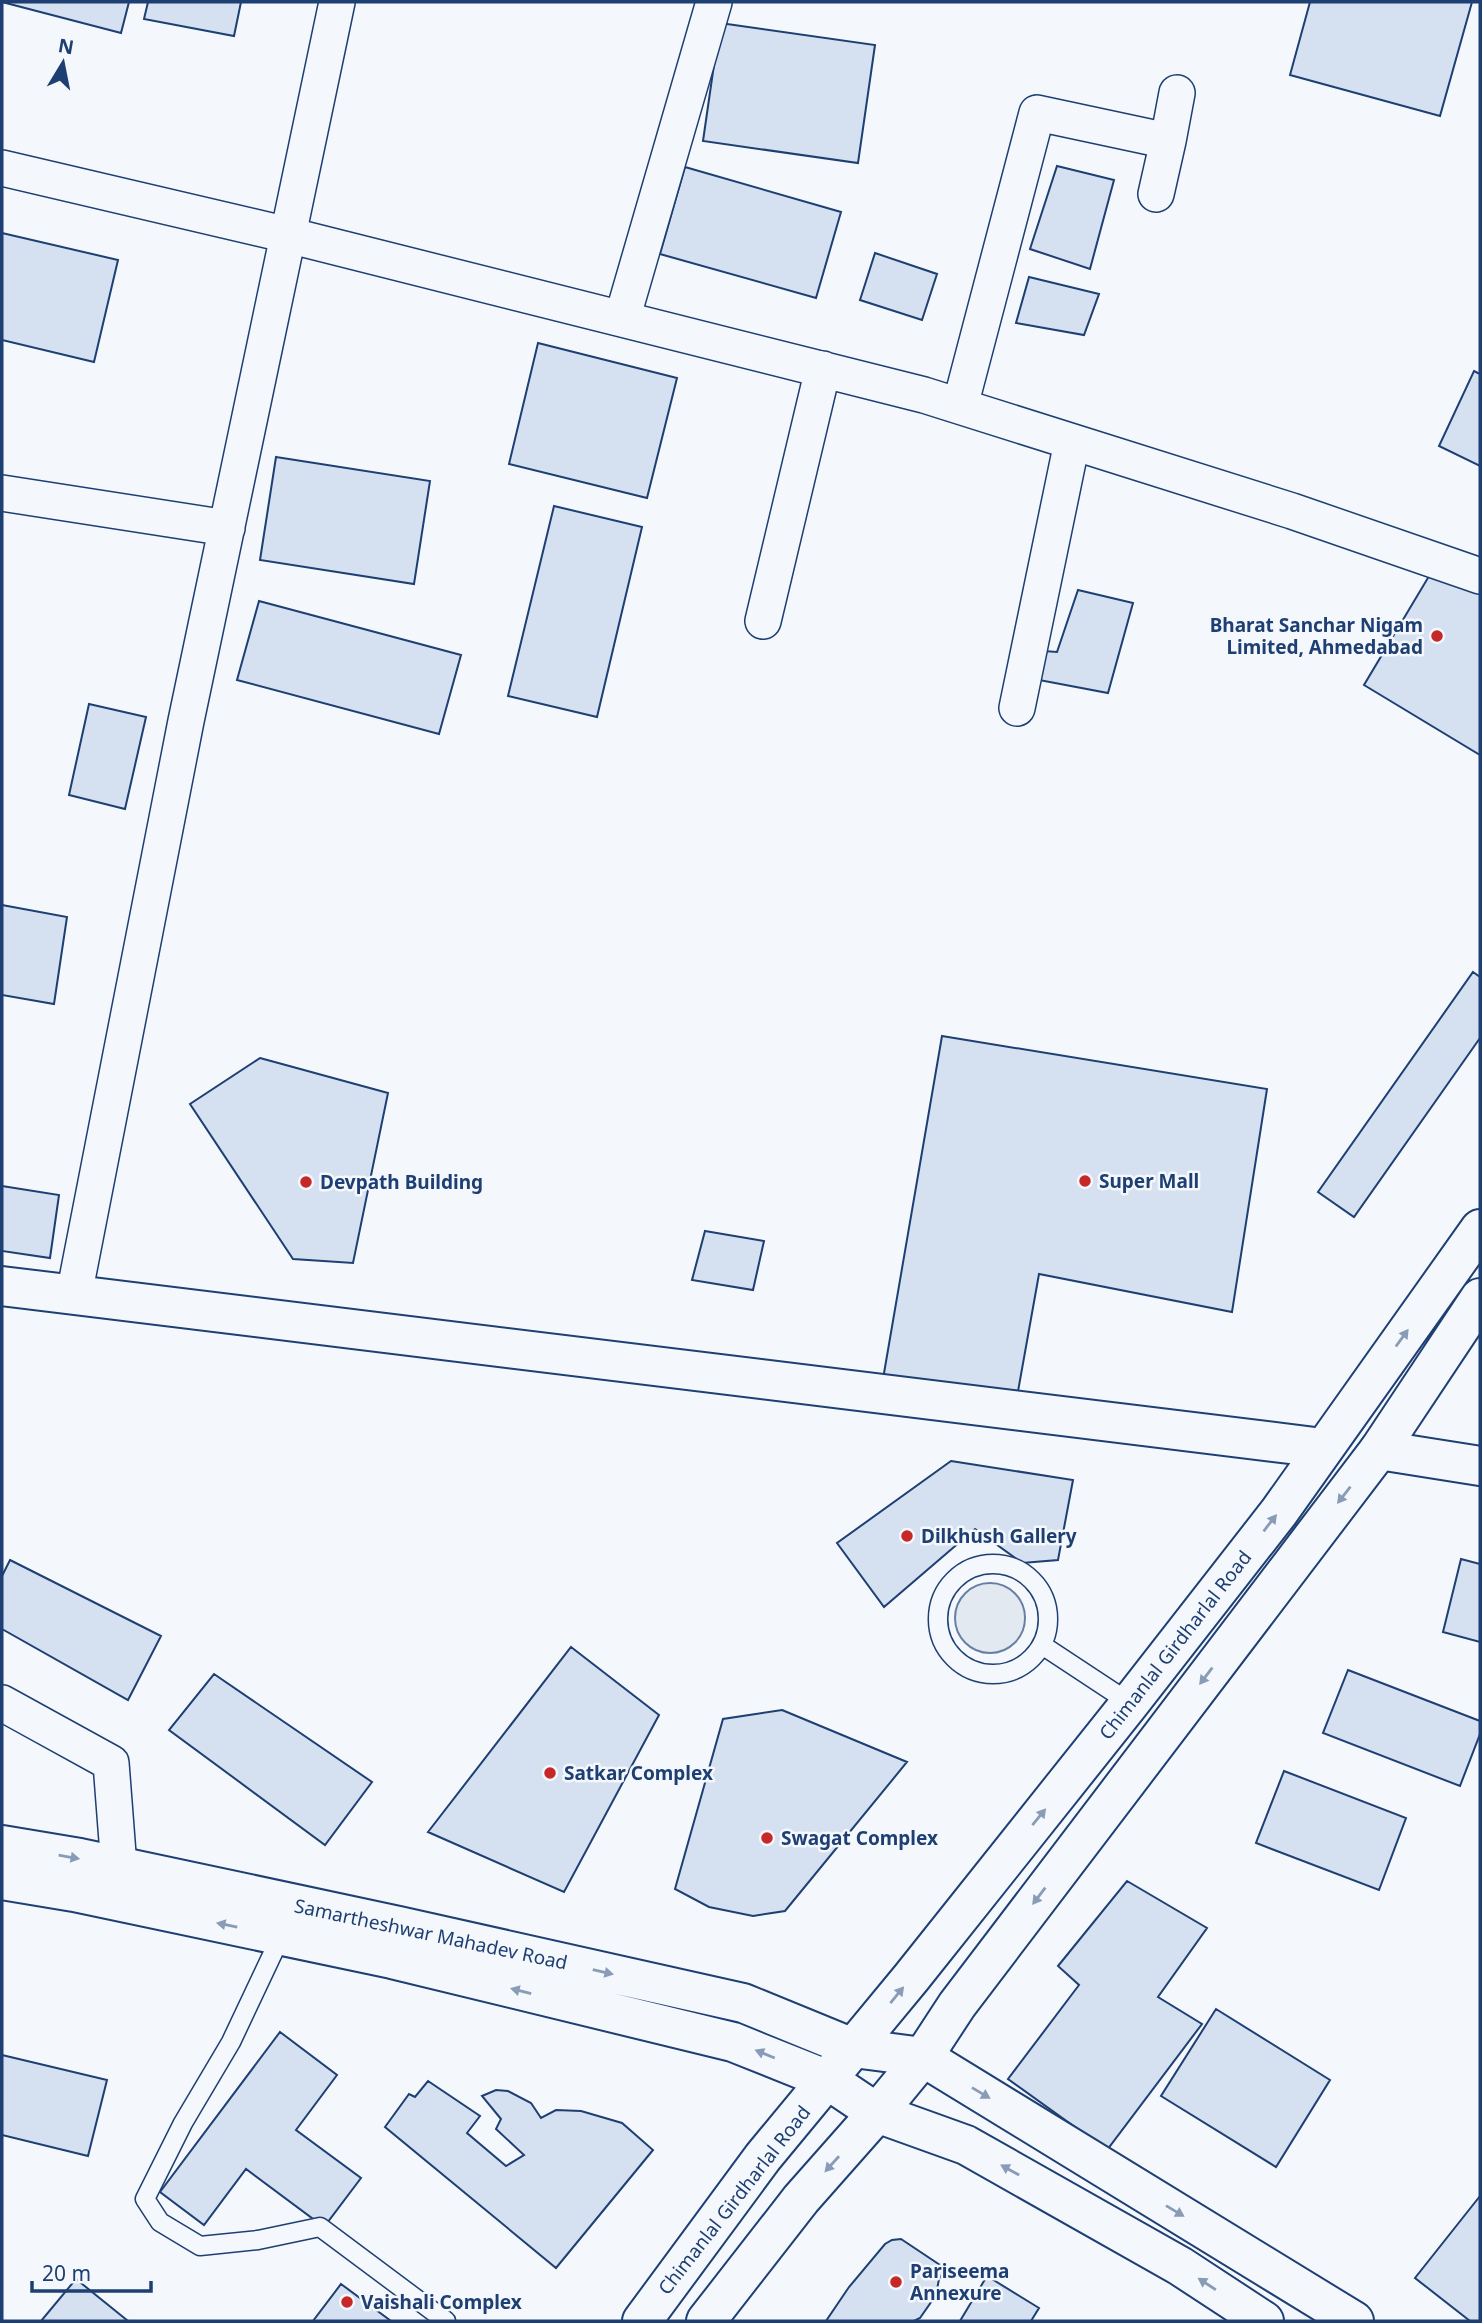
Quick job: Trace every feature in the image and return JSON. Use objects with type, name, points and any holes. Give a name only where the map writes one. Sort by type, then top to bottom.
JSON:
[{"type":"main road","name":"Chimanlal Girdharlal Road","points":[[642,2321],[763,2157],[828,2080],[1130,1703],[1279,1512],[1480,1229]]},
{"type":"main road","points":[[2,1286],[1324,1448]]},
{"type":"main road","points":[[706,2321],[801,2199],[923,2057],[965,1994],[1379,1450],[1480,1298]]},
{"type":"main road","points":[[1379,1450],[1480,1466]]},
{"type":"main road","name":"Samartheshwar Mahadev Road","points":[[2,1845],[399,1926],[743,2003],[853,2048],[923,2057]]},
{"type":"main road","name":"Samartheshwar Mahadev Road","points":[[2,1880],[74,1892],[392,1959],[733,2042],[828,2080],[877,2113],[966,2145],[1180,2266],[1264,2321]]},
{"type":"main road","points":[[923,2057],[1354,2321]]},
{"type":"street","points":[[74,1295],[186,721],[337,2]]},
{"type":"street","points":[[622,319],[714,2]]},
{"type":"street","points":[[1156,194],[1177,93]]},
{"type":"street","points":[[960,406],[1037,113],[1168,141]]},
{"type":"street","points":[[2,168],[288,235],[924,395],[1292,511],[1480,576]]},
{"type":"street","points":[[763,621],[823,369]]},
{"type":"street","points":[[1017,708],[1072,442]]},
{"type":"street","points":[[2,493],[227,528]]},
{"type":"street","points":[[2,1703],[111,1763],[119,1867]]},
{"type":"lane","points":[[985,1564],[1004,1565],[1021,1572],[1043,1595],[1048,1627],[1042,1645],[1032,1659],[1016,1670],[985,1674],[972,1670],[956,1660],[941,1639],[938,1618],[941,1600],[958,1576],[974,1567],[985,1564]]},
{"type":"lane","points":[[1042,1645],[1130,1703]]},
{"type":"lane","points":[[281,1936],[231,2042],[183,2123],[145,2199],[160,2222],[201,2246],[258,2240],[320,2227],[446,2321]]},
{"type":"shaded area","points":[[990,1583],[1015,1593],[1025,1618],[1015,1643],[990,1653],[965,1643],[955,1618],[965,1593]]},
{"type":"building","points":[[2,2],[129,2],[121,33]]},
{"type":"building","points":[[148,2],[241,2],[234,36],[144,19]]},
{"type":"building","points":[[1310,2],[1472,2],[1440,116],[1290,75]]},
{"type":"building","points":[[720,23],[875,45],[858,163],[703,141]]},
{"type":"building","points":[[1057,166],[1114,180],[1090,269],[1030,249]]},
{"type":"building","points":[[685,167],[841,212],[816,298],[660,254]]},
{"type":"building","points":[[2,233],[118,260],[94,362],[2,340]]},
{"type":"building","points":[[875,253],[937,274],[922,320],[860,300]]},
{"type":"building","points":[[1029,277],[1099,294],[1084,335],[1016,323]]},
{"type":"building","points":[[538,343],[677,378],[647,498],[509,464]]},
{"type":"building","points":[[1474,371],[1480,374],[1480,466],[1439,446]]},
{"type":"building","points":[[276,457],[430,481],[414,584],[260,560]]},
{"type":"building","points":[[554,506],[642,527],[597,717],[508,696]]},
{"type":"building","name":"Bharat Sanchar Nigam Limited, Ahmedabad","points":[[1438,561],[1480,586],[1480,755],[1364,685]]},
{"type":"building","points":[[1078,590],[1133,603],[1108,693],[1039,680],[1044,651],[1057,652]]},
{"type":"building","points":[[259,601],[461,655],[439,734],[237,680]]},
{"type":"building","points":[[89,704],[146,717],[125,809],[69,795]]},
{"type":"building","points":[[2,905],[67,917],[54,1004],[2,995]]},
{"type":"building","points":[[1473,972],[1480,977],[1480,1038],[1354,1217],[1318,1192]]},
{"type":"building","name":"Super Mall","points":[[942,1036],[1267,1089],[1232,1312],[1039,1274],[1017,1397],[883,1379]]},
{"type":"building","name":"Devpath Building","points":[[260,1058],[388,1093],[353,1263],[293,1259],[190,1104]]},
{"type":"building","points":[[2,1186],[59,1195],[50,1258],[2,1251]]},
{"type":"building","points":[[705,1231],[764,1241],[753,1290],[692,1280]]},
{"type":"building","name":"Dilkhush Gallery","points":[[951,1461],[1073,1480],[1058,1560],[1022,1563],[975,1529],[884,1607],[837,1543]]},
{"type":"building","points":[[1461,1559],[1480,1564],[1480,1642],[1443,1632]]},
{"type":"building","points":[[10,1560],[161,1636],[128,1700],[2,1629],[2,1576]]},
{"type":"building","name":"Satkar Complex","points":[[571,1647],[659,1715],[564,1892],[428,1832]]},
{"type":"building","points":[[1348,1670],[1480,1721],[1480,1734],[1460,1786],[1323,1733]]},
{"type":"building","points":[[214,1674],[372,1782],[325,1845],[169,1730]]},
{"type":"building","name":"Swagat Complex","points":[[782,1710],[907,1762],[785,1911],[753,1916],[709,1907],[675,1889],[723,1719]]},
{"type":"building","points":[[1284,1771],[1406,1818],[1379,1890],[1256,1843]]},
{"type":"building","points":[[1127,1881],[1207,1928],[1158,1997],[1202,2024],[1107,2150],[1008,2079],[1079,1985],[1058,1966]]},
{"type":"building","points":[[1216,2009],[1330,2080],[1276,2167],[1161,2096]]},
{"type":"building","points":[[280,2032],[337,2075],[296,2130],[361,2178],[324,2227],[246,2169],[204,2225],[160,2192]]},
{"type":"building","points":[[2,2055],[107,2080],[88,2156],[2,2135]]},
{"type":"building","points":[[428,2081],[480,2116],[467,2133],[506,2166],[524,2155],[496,2129],[501,2119],[482,2096],[496,2090],[508,2091],[531,2103],[541,2118],[556,2110],[581,2111],[622,2123],[653,2150],[556,2268],[385,2127],[409,2094],[415,2097]]},
{"type":"building","points":[[1480,2196],[1480,2321],[1470,2321],[1415,2278]]},
{"type":"building","name":"Pariseema Annexure","points":[[901,2239],[946,2269],[939,2279],[936,2295],[920,2318],[914,2321],[826,2321],[849,2287],[885,2244]]},
{"type":"building","points":[[987,2276],[1039,2308],[1031,2321],[960,2321]]},
{"type":"building","points":[[76,2279],[128,2321],[41,2321]]},
{"type":"building","name":"Vaishali Complex","points":[[341,2284],[391,2321],[313,2321]]},
{"type":"place","name":"Bharat Sanchar Nigam Limited, Ahmedabad","points":[[1437,636]]},
{"type":"place","name":"Super Mall","points":[[1085,1181]]},
{"type":"place","name":"Devpath Building","points":[[306,1182]]},
{"type":"place","name":"Dilkhush Gallery","points":[[907,1536]]},
{"type":"place","name":"Satkar Complex","points":[[550,1773]]},
{"type":"place","name":"Swagat Complex","points":[[767,1838]]},
{"type":"place","name":"Pariseema Annexure","points":[[896,2282]]},
{"type":"place","name":"Vaishali Complex","points":[[347,2302]]}]
